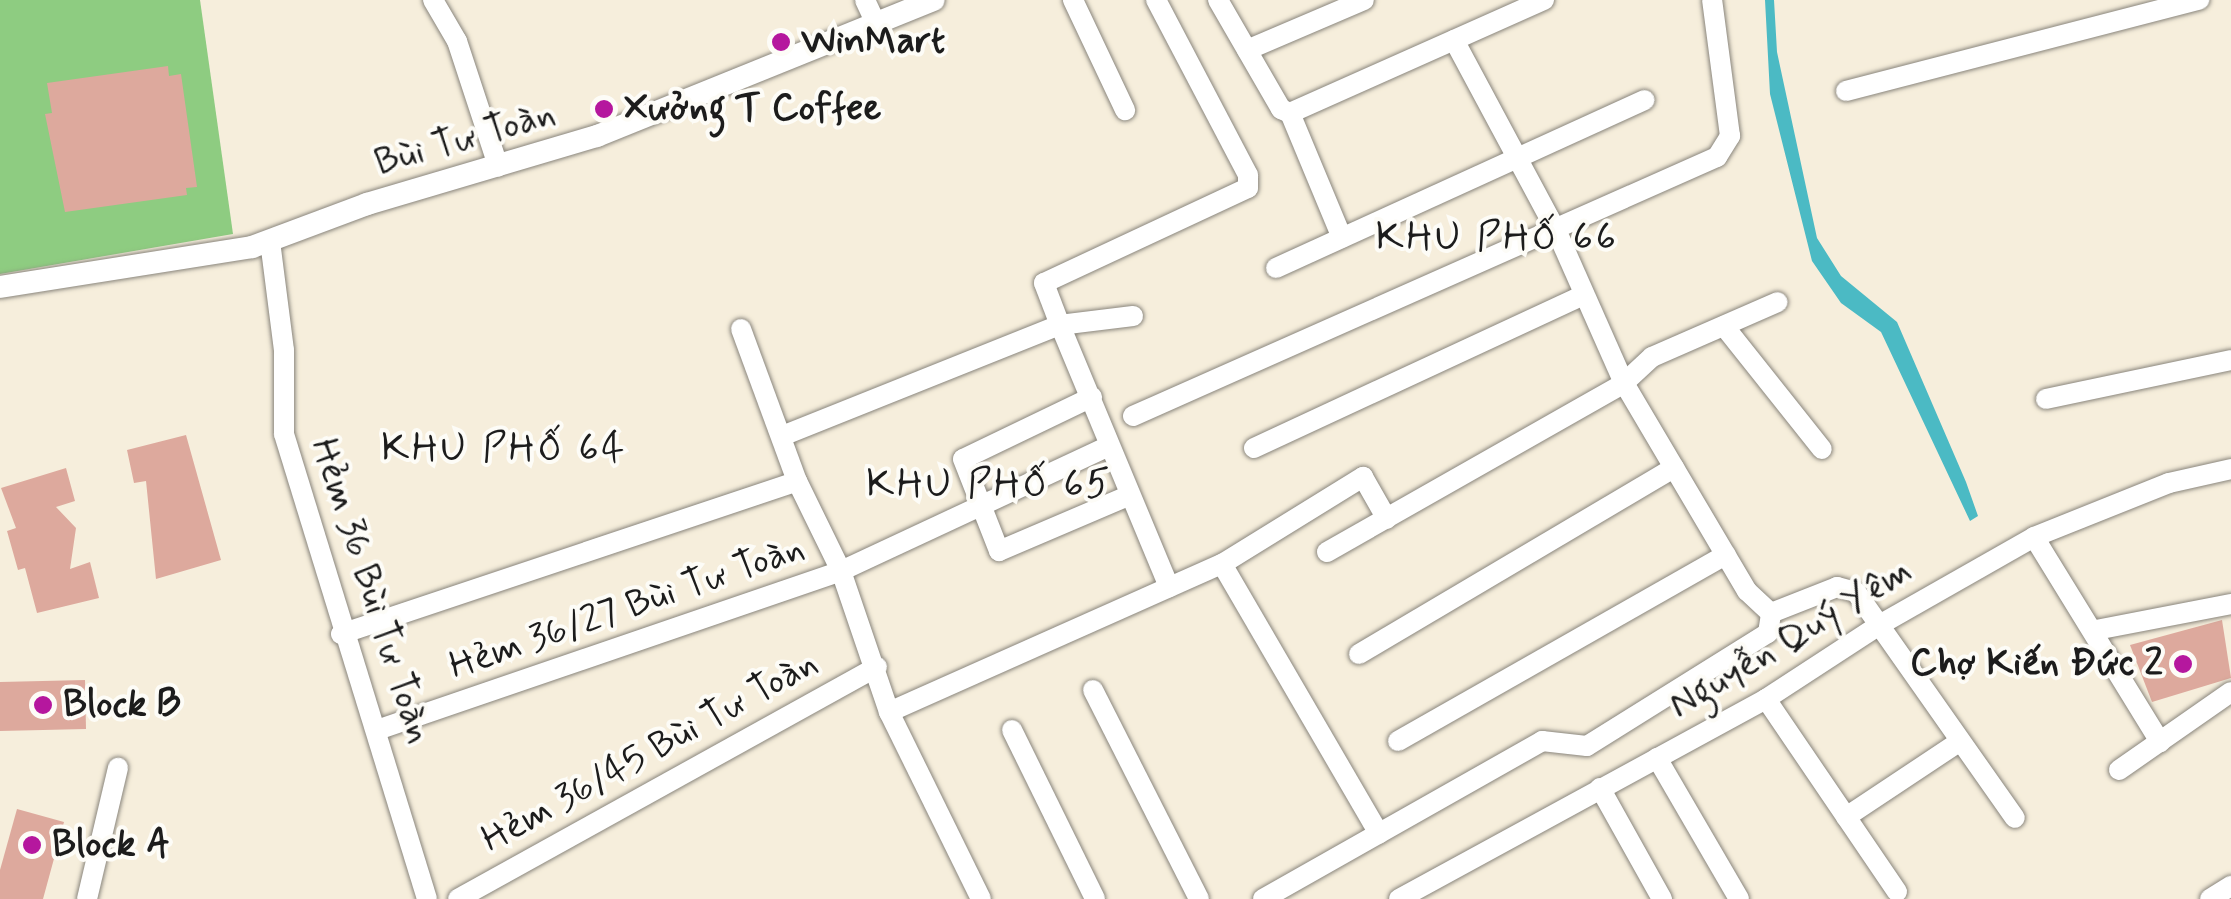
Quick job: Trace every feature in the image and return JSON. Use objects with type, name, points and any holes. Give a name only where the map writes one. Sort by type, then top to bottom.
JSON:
[{"type":"street","points":[[433,0],[457,41],[498,166]]},
{"type":"street","points":[[1073,0],[1126,110]]},
{"type":"street","points":[[1156,0],[1248,175],[1248,188],[1044,283],[1169,588]]},
{"type":"street","points":[[1218,0],[1281,109],[1290,113],[1342,238]]},
{"type":"street","points":[[1247,50],[1364,0]]},
{"type":"street","points":[[1290,113],[1544,0]]},
{"type":"street","points":[[1134,416],[1557,232],[1725,150],[1730,136],[1712,0]]},
{"type":"street","points":[[1846,91],[2200,0]]},
{"type":"street","name":"Bùi Tư Toàn","points":[[0,286],[119,272],[270,241],[597,136],[870,10],[924,1]]},
{"type":"street","points":[[1454,40],[1557,232],[1624,383],[1756,603],[1771,613]]},
{"type":"street","points":[[1276,268],[1644,100]]},
{"type":"street","name":"Hẻm 36 Bùi Tư Toàn","points":[[270,241],[284,350],[284,434],[342,634],[380,729],[427,899]]},
{"type":"street","points":[[1254,448],[1584,295]]},
{"type":"street","points":[[1327,552],[1624,383],[1652,358],[1778,302]]},
{"type":"street","points":[[782,436],[1060,325],[1133,316]]},
{"type":"street","points":[[1724,326],[1822,449]]},
{"type":"street","points":[[740,329],[797,482],[840,571],[889,712],[981,899]]},
{"type":"street","points":[[2046,399],[2231,360]]},
{"type":"street","points":[[1092,397],[962,459],[980,506],[999,551],[1130,495]]},
{"type":"street","name":"Hẻm 36/27 Bùi Tư Toàn","points":[[380,729],[840,571],[1108,446]]},
{"type":"street","points":[[1359,654],[1674,468]]},
{"type":"street","name":"Nguyễn Quý Yêm","points":[[1399,899],[1766,699],[1880,624],[2034,536],[2169,484],[2231,468]]},
{"type":"street","points":[[889,712],[1222,564],[1363,477],[1387,518]]},
{"type":"street","points":[[342,634],[797,482]]},
{"type":"street","points":[[2034,536],[2096,630],[2160,742]]},
{"type":"street","points":[[1398,741],[1726,555]]},
{"type":"street","points":[[1222,564],[1379,834]]},
{"type":"street","points":[[1771,613],[1837,587],[1856,592],[2015,818]]},
{"type":"street","points":[[2096,630],[2231,604]]},
{"type":"street","points":[[1263,899],[1542,741],[1586,746],[1768,633],[1771,613]]},
{"type":"street","name":"Hẻm 36/45 Bùi Tư Toàn","points":[[458,899],[876,667]]},
{"type":"street","points":[[1093,690],[1199,899]]},
{"type":"street","points":[[2119,770],[2231,692]]},
{"type":"street","points":[[1766,699],[1897,892]]},
{"type":"street","points":[[1012,730],[1095,899]]},
{"type":"street","points":[[1846,817],[1959,742]]},
{"type":"street","points":[[1657,758],[1739,899]]},
{"type":"street","points":[[87,899],[118,768]]},
{"type":"street","points":[[1600,788],[1662,899]]},
{"type":"street","points":[[2210,899],[2231,886]]},
{"type":"green space","points":[[0,0],[200,0],[233,234],[0,274]]},
{"type":"water","points":[[1765,0],[1774,0],[1777,52],[1817,238],[1841,276],[1897,322],[1966,482],[1978,516],[1970,521],[1881,332],[1841,303],[1812,261],[1770,94]]},
{"type":"building","points":[[168,66],[169,76],[181,74],[197,187],[186,188],[187,195],[65,212],[45,114],[52,113],[47,83]]},
{"type":"building","points":[[186,435],[221,560],[156,579],[146,481],[134,483],[127,450]]},
{"type":"building","points":[[66,468],[75,501],[56,507],[76,528],[70,569],[90,562],[99,598],[37,613],[25,568],[18,570],[7,531],[16,528],[1,488]]},
{"type":"building","name":"Chợ Kiến Đức 2","points":[[2222,620],[2231,678],[2152,702],[2130,645]]},
{"type":"building","name":"Block B","points":[[85,680],[86,729],[0,731],[0,682]]},
{"type":"building","name":"Block A","points":[[17,809],[64,822],[43,899],[0,899],[0,870]]},
{"type":"place","name":"WinMart","points":[[781,42]]},
{"type":"place","name":"Xưởng T Coffee","points":[[604,109]]},
{"type":"place","name":"Chợ Kiến Đức 2","points":[[2183,664]]},
{"type":"place","name":"Block B","points":[[43,705]]},
{"type":"place","name":"Block A","points":[[32,845]]},
{"type":"district","name":"KHU PHỐ 66","points":[[1497,238]]},
{"type":"district","name":"KHU PHỐ 64","points":[[504,449]]},
{"type":"district","name":"KHU PHỐ 65","points":[[989,485]]}]
